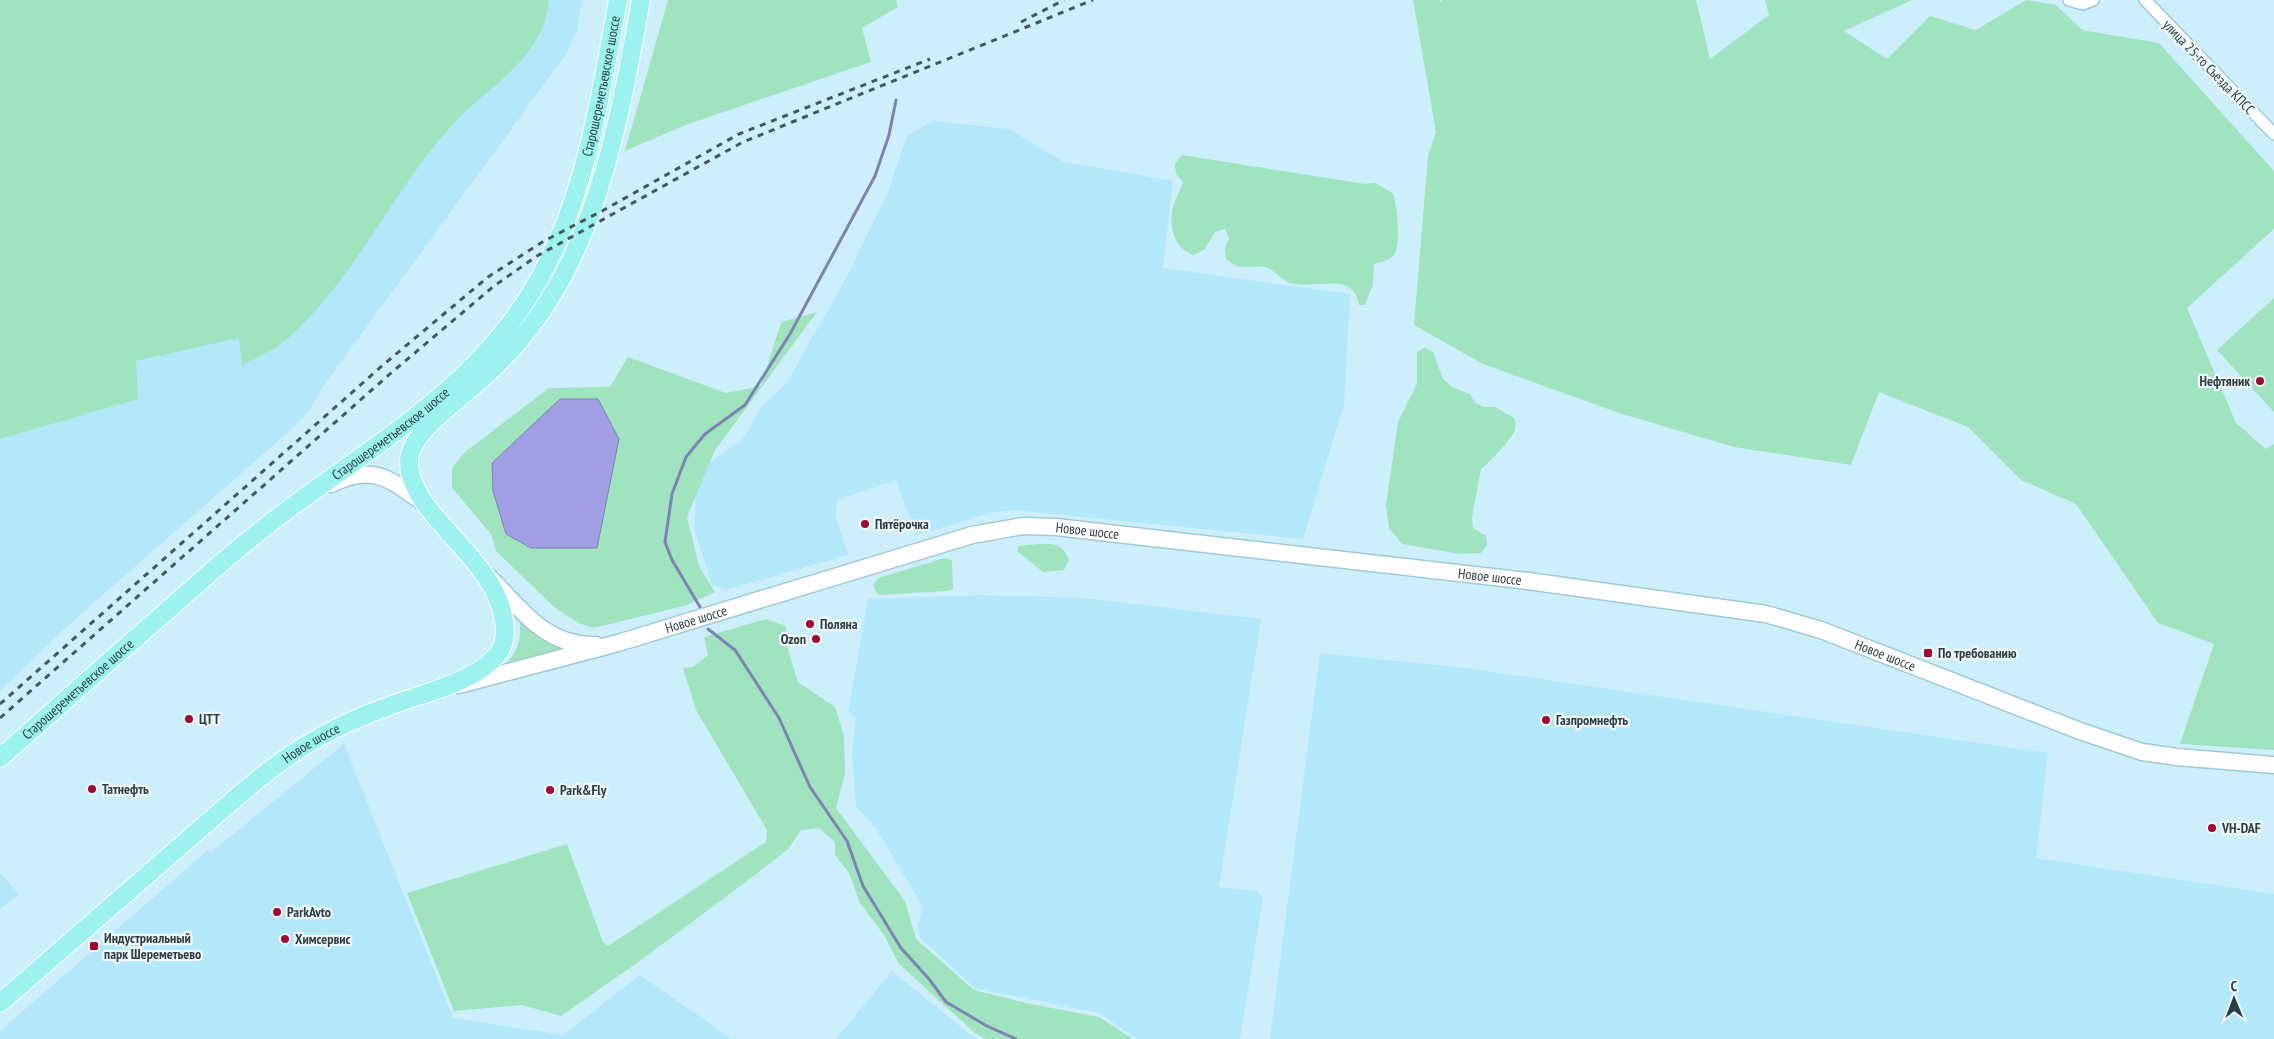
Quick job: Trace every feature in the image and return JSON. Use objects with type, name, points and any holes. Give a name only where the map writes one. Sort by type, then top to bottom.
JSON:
[{"type":"main road","name":"Старошереметьевское шоссе","points":[[0,758],[225,560],[291,507],[317,491],[414,419],[476,365],[505,330],[529,296],[569,216],[598,110],[618,0]]},
{"type":"main road","name":"Старошереметьевское шоссе","points":[[437,690],[487,664],[499,653],[504,639],[505,626],[497,594],[487,575],[425,504],[411,480],[409,460],[412,448],[428,426],[476,384],[536,319],[576,250],[603,175],[628,74],[640,0]]},
{"type":"main road","points":[[317,491],[351,475],[371,473],[396,484],[425,504]]},
{"type":"main road","name":"Новое шоссе","points":[[0,1004],[258,779],[296,750],[355,719],[437,690],[494,678],[618,643],[972,535],[1023,526],[1056,527],[1528,580],[1766,614],[1821,630],[2080,731],[2142,752],[2177,757],[2274,765]]},
{"type":"main road","points":[[487,575],[538,627],[564,642],[581,645],[618,643]]},
{"type":"street","points":[[2068,0],[2083,4],[2093,0]]},
{"type":"street","name":"улица 25-го Съезда КПСС","points":[[2145,0],[2274,134]]},
{"type":"shaded area","points":[[0,0],[582,0],[577,31],[567,53],[324,385],[308,412],[295,426],[63,630],[0,691]]},
{"type":"shaded area","points":[[932,121],[1009,129],[1064,162],[1173,181],[1163,268],[1350,294],[1344,404],[1303,539],[1013,510],[994,512],[916,535],[896,480],[837,500],[836,517],[848,555],[726,590],[712,585],[694,529],[696,494],[709,463],[742,440],[762,406],[786,384],[850,271],[887,194],[907,136]]},
{"type":"shaded area","points":[[980,595],[1084,598],[1261,619],[1219,887],[1257,891],[1263,899],[1240,1039],[1137,1039],[1099,1013],[975,988],[920,938],[918,924],[923,907],[875,827],[856,806],[852,753],[856,717],[848,712],[868,599]]},
{"type":"shaded area","points":[[1320,653],[1465,668],[2048,753],[2036,858],[2274,894],[2274,1039],[1270,1039]]},
{"type":"shaded area","name":"Индустриальный парк Шереметьево","points":[[344,744],[453,1018],[563,1035],[640,975],[732,1039],[0,1039],[0,1031],[208,850],[210,853]]},
{"type":"shaded area","points":[[0,873],[19,894],[0,909]]},
{"type":"shaded area","points":[[892,971],[976,1039],[836,1039]]},
{"type":"green space","points":[[0,0],[549,0],[545,20],[537,38],[526,54],[499,83],[454,123],[414,172],[342,278],[322,303],[287,339],[267,353],[242,365],[239,338],[136,361],[138,399],[0,439]]},
{"type":"green space","points":[[668,0],[896,0],[898,7],[862,28],[871,62],[685,125],[625,151]]},
{"type":"green space","points":[[1413,0],[1439,0],[1441,2],[1442,0],[1696,0],[1710,59],[1769,15],[1765,0],[1912,0],[1844,31],[1887,59],[1930,16],[1976,30],[2026,0],[2056,5],[2082,30],[2159,43],[2274,171],[2274,229],[2187,308],[2236,423],[2266,449],[2274,444],[2274,750],[2180,744],[2214,644],[2158,623],[2076,504],[2021,480],[1968,427],[1879,392],[1851,465],[1734,447],[1619,413],[1483,364],[1414,325],[1428,156],[1436,132]]},
{"type":"green space","points":[[1182,155],[1365,184],[1375,183],[1393,193],[1398,226],[1396,251],[1389,259],[1374,264],[1373,284],[1365,305],[1359,305],[1356,294],[1350,288],[1341,285],[1300,285],[1284,280],[1265,267],[1240,267],[1231,263],[1226,259],[1225,248],[1229,238],[1225,229],[1215,232],[1204,250],[1193,255],[1182,248],[1173,232],[1172,212],[1183,182],[1176,174],[1175,164]]},
{"type":"green space","name":"Нефтяник","points":[[2274,298],[2274,412],[2217,350]]},
{"type":"green space","points":[[817,312],[715,450],[687,517],[699,566],[715,592],[687,605],[594,628],[578,623],[554,607],[496,551],[491,534],[452,488],[452,468],[465,452],[549,388],[610,387],[628,357],[726,393],[761,386],[781,322]]},
{"type":"green space","points":[[1425,347],[1433,352],[1443,379],[1452,387],[1470,394],[1475,403],[1484,407],[1495,407],[1514,418],[1515,430],[1513,434],[1500,451],[1481,469],[1472,517],[1473,528],[1486,536],[1487,545],[1481,553],[1460,554],[1402,544],[1389,528],[1386,505],[1398,422],[1417,384],[1417,352]]},
{"type":"green space","points":[[1053,545],[1064,550],[1069,560],[1064,570],[1043,572],[1017,551],[1019,546]]},
{"type":"green space","points":[[945,558],[952,560],[953,589],[947,591],[878,595],[873,586],[878,578]]},
{"type":"green space","points":[[520,619],[544,639],[564,649],[503,666],[516,651],[520,633]]},
{"type":"green space","points":[[766,619],[786,626],[788,650],[798,682],[835,707],[844,736],[845,774],[836,808],[905,901],[916,939],[974,990],[1026,1003],[1099,1017],[1133,1039],[986,1039],[975,1033],[899,964],[884,935],[860,903],[849,873],[835,855],[835,842],[819,828],[801,830],[788,849],[747,881],[637,963],[561,1016],[522,1005],[454,1011],[407,893],[567,844],[603,942],[608,946],[766,842],[767,830],[696,710],[683,668],[693,667],[708,655],[704,637]]},
{"type":"water","points":[[560,399],[598,399],[619,439],[597,548],[531,548],[506,534],[493,491],[492,463]]},
{"type":"waterway","points":[[700,607],[672,560],[665,542],[672,494],[686,457],[705,434],[745,405],[790,334],[875,176],[889,135],[896,100]]},
{"type":"waterway","points":[[708,629],[735,650],[779,718],[810,787],[847,841],[863,886],[901,948],[929,979],[946,1002],[987,1026],[1016,1039]]},
{"type":"railway","points":[[1021,22],[1064,0]]},
{"type":"railway","points":[[0,718],[391,373],[494,286],[537,256],[743,142],[1093,0]]},
{"type":"railway","points":[[0,704],[383,365],[488,277],[544,241],[602,211],[739,134],[930,59]]},
{"type":"place","name":"Нефтяник","points":[[2260,381]]},
{"type":"place","name":"Пятёрочка","points":[[865,524]]},
{"type":"place","name":"Поляна","points":[[810,624]]},
{"type":"place","name":"Ozon","points":[[816,639]]},
{"type":"place","name":"По требованию","points":[[1928,653]]},
{"type":"place","name":"ЦТТ","points":[[189,719]]},
{"type":"place","name":"Газпромнефть","points":[[1546,720]]},
{"type":"place","name":"Татнефть","points":[[92,789]]},
{"type":"place","name":"Park&Fly","points":[[550,790]]},
{"type":"place","name":"VH-DAF","points":[[2212,828]]},
{"type":"place","name":"ParkAvto","points":[[277,912]]},
{"type":"place","name":"Химсервис","points":[[285,939]]},
{"type":"place","name":"Индустриальный парк Шереметьево","points":[[94,946]]}]
